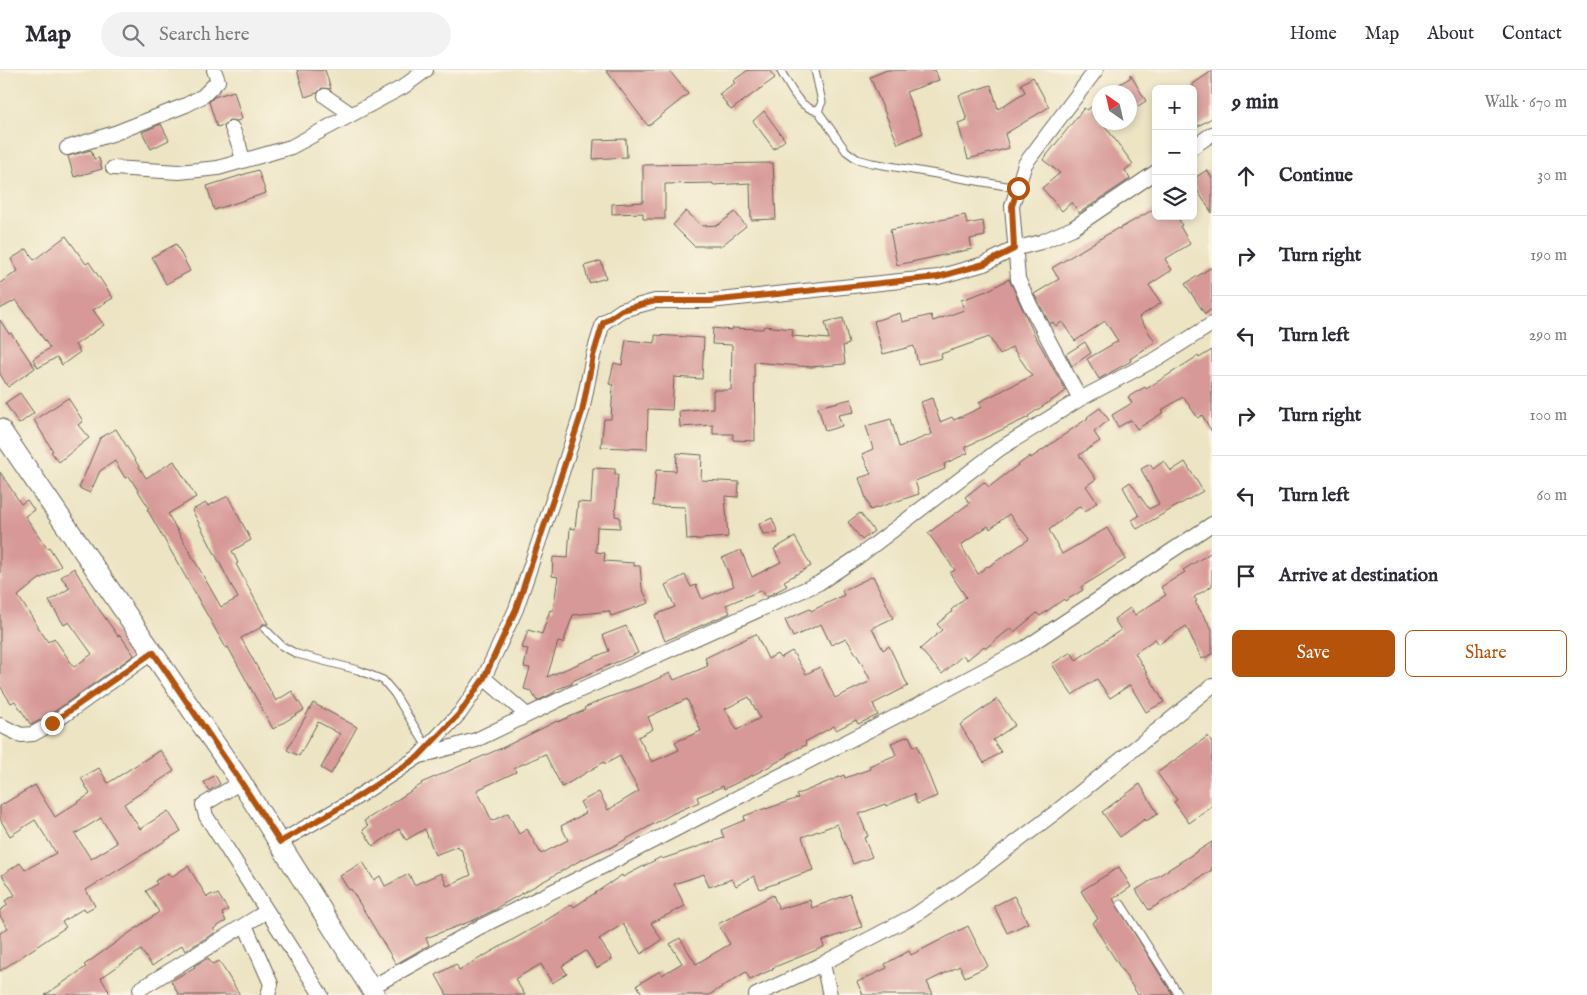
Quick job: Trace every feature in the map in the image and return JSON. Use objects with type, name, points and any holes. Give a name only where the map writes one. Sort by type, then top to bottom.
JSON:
[{"type":"street","points":[[67,148],[115,133],[186,105],[202,96],[218,81],[214,70]]},
{"type":"street","points":[[113,168],[179,172],[218,168],[291,147],[403,87],[426,70]]},
{"type":"street","points":[[1080,399],[1018,279],[1014,249],[1012,206],[1025,164],[1096,70]]},
{"type":"street","points":[[325,96],[351,114]]},
{"type":"street","points":[[232,128],[243,161]]},
{"type":"street","points":[[1197,143],[1212,134]]},
{"type":"street","points":[[280,842],[348,803],[422,752],[460,713],[484,678],[516,609],[558,485],[582,412],[593,356],[603,323],[622,310],[655,301],[710,301],[938,277],[984,264],[1014,249],[1041,242],[1073,228],[1152,175]]},
{"type":"street","points":[[422,752],[476,740],[819,582],[858,557],[1001,448],[1080,399],[1158,358],[1212,324]]},
{"type":"street","points":[[0,429],[241,782],[372,992],[480,927],[598,870],[1025,648],[1212,524]]},
{"type":"street","points":[[0,725],[21,735],[33,734],[52,723],[153,652]]},
{"type":"street","points":[[484,678],[527,716]]},
{"type":"street","points":[[756,995],[823,964],[915,916],[976,873],[1056,812],[1212,686]]},
{"type":"street","points":[[241,782],[203,805],[206,816],[321,995]]},
{"type":"street","points":[[140,989],[267,911]]},
{"type":"street","points":[[245,925],[271,984],[268,995]]},
{"type":"street","points":[[823,964],[830,995]]},
{"type":"lane","points":[[780,70],[801,104],[810,110],[818,111],[846,151],[857,159],[872,164],[1018,188]]},
{"type":"lane","points":[[816,70],[822,102],[818,111]]},
{"type":"lane","points":[[265,629],[282,646],[297,654],[358,670],[383,680],[394,693],[422,752]]},
{"type":"lane","points":[[1121,904],[1179,995]]},
{"type":"building","points":[[297,70],[325,70],[331,89],[322,88],[317,93],[305,97]]},
{"type":"building","points":[[606,70],[669,70],[688,94],[648,126]]},
{"type":"building","points":[[748,70],[769,70],[775,78],[731,110],[719,94],[735,83],[733,81]]},
{"type":"building","points":[[887,70],[935,70],[939,80],[906,92],[923,133],[898,144],[870,77]]},
{"type":"building","points":[[1212,71],[1212,118],[1197,127],[1197,85],[1193,84]]},
{"type":"building","points":[[1130,74],[1137,85],[1118,85],[1130,78]]},
{"type":"building","points":[[1033,77],[1049,107],[1005,134],[1009,148],[968,159],[958,123],[967,120],[959,95],[991,85],[998,109],[1025,92],[1021,84]]},
{"type":"building","points":[[1137,86],[1146,101],[1137,107]]},
{"type":"building","points":[[234,91],[242,119],[237,121],[229,120],[224,125],[217,127],[209,102],[214,97]]},
{"type":"building","points":[[1092,107],[1092,130],[1108,130],[1133,164],[1125,170],[1130,179],[1079,213],[1072,202],[1062,211],[1042,188],[1060,173],[1043,160],[1084,108],[1087,110]]},
{"type":"building","points":[[764,111],[785,140],[774,149],[753,121]]},
{"type":"building","points":[[161,124],[169,140],[151,149],[142,132]]},
{"type":"building","points":[[626,139],[627,157],[593,159],[594,140]]},
{"type":"building","points":[[91,150],[94,159],[99,158],[102,169],[74,177],[68,156]]},
{"type":"building","points":[[773,163],[776,219],[751,220],[750,183],[713,185],[713,183],[665,184],[665,219],[643,219],[643,213],[612,214],[612,204],[643,202],[643,165]]},
{"type":"building","points":[[258,170],[266,193],[214,210],[207,186]]},
{"type":"building","points":[[1207,170],[1212,178],[1212,213],[1197,190],[1197,176]]},
{"type":"building","points":[[1152,210],[1152,220],[1179,220],[1182,225],[1180,226],[1190,244],[1165,259],[1172,270],[1149,285],[1161,303],[1139,317],[1155,342],[1130,359],[1131,361],[1099,379],[1087,359],[1118,341],[1105,321],[1075,341],[1062,322],[1056,326],[1053,322],[1050,324],[1034,294],[1059,279],[1052,268]]},
{"type":"building","points":[[686,211],[702,226],[718,225],[735,212],[746,226],[721,246],[694,246],[673,225]]},
{"type":"building","points":[[965,215],[967,224],[983,221],[985,236],[970,239],[972,249],[897,265],[890,230]]},
{"type":"building","points":[[66,236],[86,264],[89,262],[113,298],[93,310],[104,325],[75,345],[80,352],[62,365],[57,357],[38,368],[33,359],[50,348],[16,300],[0,309],[0,283],[18,271],[11,259],[27,249],[34,260]]},
{"type":"building","points":[[176,244],[190,271],[166,284],[152,257]]},
{"type":"building","points":[[601,261],[606,278],[589,283],[584,266]]},
{"type":"building","points":[[1212,267],[1212,309],[1205,314],[1185,284]]},
{"type":"building","points":[[1009,279],[1034,334],[1066,391],[1029,417],[965,447],[968,453],[944,464],[945,469],[915,481],[919,494],[870,510],[859,478],[871,474],[862,454],[873,449],[866,426],[891,419],[899,447],[932,434],[921,402],[932,398],[940,422],[952,417],[954,420],[982,407],[979,402],[1032,376],[1012,347],[1000,355],[989,337],[941,354],[942,358],[918,364],[914,346],[883,354],[874,321],[900,313],[902,322],[931,315],[933,321],[964,310],[961,300],[987,291]]},
{"type":"building","points":[[843,318],[849,344],[843,346],[845,364],[811,367],[754,362],[755,441],[733,440],[733,434],[713,434],[713,425],[680,427],[679,411],[713,408],[713,390],[731,390],[732,345],[712,344],[713,328],[732,330],[732,328],[763,329],[764,326],[793,329],[792,336],[829,339],[825,322]]},
{"type":"building","points":[[0,320],[35,368],[8,387],[0,374]]},
{"type":"building","points":[[655,335],[704,338],[702,379],[674,377],[672,410],[648,409],[647,449],[601,447],[604,419],[611,419],[613,385],[609,384],[614,363],[622,365],[626,340],[655,343]]},
{"type":"building","points":[[1085,342],[1091,353],[1072,366],[1066,354]]},
{"type":"building","points":[[1212,350],[1212,432],[1202,415],[1198,418],[1183,397],[1137,429],[1131,420],[1118,427],[1112,415],[1132,403],[1128,397],[1145,387],[1146,389],[1198,356],[1199,358]]},
{"type":"building","points":[[20,393],[34,413],[19,424],[5,403]]},
{"type":"building","points":[[68,398],[83,421],[78,425],[89,438],[59,462],[51,452],[53,451],[34,420]]},
{"type":"building","points":[[851,399],[854,412],[838,415],[842,426],[825,431],[818,407]]},
{"type":"building","points":[[1100,408],[1109,420],[1094,432],[1100,441],[1079,455],[1096,479],[1086,486],[1097,502],[1085,512],[1080,506],[1049,530],[1062,554],[1107,528],[1126,559],[1081,587],[1083,590],[1065,601],[1064,599],[1040,616],[1037,613],[1014,632],[1011,628],[967,660],[963,655],[942,674],[920,649],[942,630],[937,624],[966,597],[950,573],[955,570],[928,533],[970,503],[965,497],[984,482],[989,487]],"holes":[[[1009,514],[1029,539],[987,566],[978,574],[961,545],[988,526],[990,529]]]},
{"type":"building","points":[[116,429],[146,478],[174,461],[196,497],[168,514],[221,607],[238,598],[192,510],[206,503],[208,506],[228,496],[251,540],[232,551],[238,563],[236,564],[268,624],[263,624],[260,628],[241,638],[276,701],[292,691],[304,710],[273,729],[228,647],[226,648],[147,509],[149,508],[129,476],[125,478],[115,461],[100,471],[90,493],[79,488],[100,438]]},
{"type":"building","points":[[677,453],[702,455],[701,480],[739,482],[738,497],[725,496],[728,537],[687,540],[685,507],[653,506],[656,470],[676,471]]},
{"type":"building","points":[[1164,461],[1171,471],[1185,462],[1203,491],[1137,529],[1132,520],[1139,516],[1123,487],[1130,482],[1149,509],[1159,504],[1141,469],[1150,464],[1153,469]]},
{"type":"building","points":[[593,468],[615,469],[615,474],[618,474],[615,516],[620,517],[620,528],[597,527],[596,552],[605,553],[604,561],[634,563],[634,566],[640,566],[642,588],[649,603],[611,616],[609,611],[573,615],[563,643],[558,642],[547,677],[609,651],[603,635],[626,626],[638,653],[572,681],[572,684],[557,689],[537,701],[531,691],[524,689],[530,668],[524,667],[528,649],[522,648],[528,630],[542,634],[550,610],[553,611],[558,577],[552,576],[553,557],[568,558],[570,528],[575,529],[578,502],[591,503]]},
{"type":"building","points":[[0,472],[21,504],[27,500],[34,510],[25,516],[61,566],[38,580],[18,596],[48,642],[54,638],[74,667],[92,654],[69,622],[64,625],[49,601],[70,588],[61,577],[74,568],[96,605],[134,655],[48,716],[31,725],[15,701],[11,703],[0,686]]},
{"type":"building","points":[[860,513],[874,531],[862,540],[848,522]]},
{"type":"building","points":[[772,518],[778,533],[763,534],[759,524]]},
{"type":"building","points":[[795,537],[811,566],[784,581],[787,586],[766,597],[762,590],[726,605],[730,613],[665,641],[655,615],[675,607],[665,585],[685,575],[691,587],[696,585],[702,599],[734,586],[722,558],[741,550],[752,577],[781,562],[774,549]]},
{"type":"building","points":[[1212,552],[1212,586],[1194,597],[1197,601],[1195,602],[1212,629],[1212,654],[1202,659],[1186,626],[1159,644],[1155,639],[1135,653],[1164,702],[1146,712],[1130,685],[1110,698],[1097,679],[1072,695],[1052,664],[1071,652],[1076,660],[1121,630],[1114,619],[1130,608],[1135,615],[1166,595],[1161,587],[1185,572],[1183,570]]},
{"type":"building","points":[[873,576],[893,618],[872,628],[883,650],[889,646],[908,686],[873,704],[878,715],[858,724],[856,720],[836,730],[834,726],[805,742],[806,745],[787,754],[788,756],[761,771],[724,789],[723,786],[697,797],[699,802],[672,814],[608,849],[581,860],[498,908],[474,920],[426,938],[429,945],[396,964],[351,889],[349,890],[340,876],[363,862],[374,880],[380,876],[385,886],[409,874],[414,885],[441,873],[447,886],[471,875],[461,849],[458,846],[435,855],[425,829],[406,840],[399,829],[373,846],[363,830],[368,826],[364,821],[421,783],[585,710],[584,708],[604,699],[670,673],[674,680],[708,666],[705,658],[756,634],[768,659],[777,654],[780,658],[792,651],[806,674],[820,667],[835,698],[871,681],[846,638],[831,645],[821,624],[793,637],[785,620],[810,609],[811,611],[844,595],[842,591]],"holes":[[[749,697],[760,718],[737,730],[725,709]],[[687,699],[701,731],[675,742],[679,750],[652,762],[638,737],[653,729],[648,717]],[[545,754],[562,787],[604,762],[605,764],[620,756],[639,791],[608,810],[599,792],[580,802],[586,813],[561,826],[568,840],[541,854],[527,829],[519,834],[508,813],[492,821],[477,790],[516,772],[514,768]]]},
{"type":"building","points":[[997,699],[1015,725],[993,740],[1001,752],[984,763],[960,725]]},
{"type":"building","points":[[313,703],[357,727],[331,774],[321,768],[340,734],[318,722],[299,756],[287,750]]},
{"type":"building","points":[[909,736],[914,747],[917,745],[937,796],[917,804],[914,794],[886,806],[885,804],[859,814],[868,836],[864,838],[872,857],[853,864],[837,824],[802,837],[813,870],[760,889],[754,876],[736,886],[732,879],[709,887],[704,874],[674,884],[685,906],[651,923],[662,940],[641,954],[623,924],[599,939],[612,959],[597,968],[586,951],[562,966],[567,974],[552,983],[541,964],[515,979],[525,995],[447,995],[436,975],[456,964],[459,970],[572,904],[574,907],[622,875],[623,877],[661,857],[662,859],[724,838],[721,830],[745,820],[744,816],[798,798],[796,795],[844,775],[845,778],[870,769],[869,766],[896,755],[891,743]]},
{"type":"building","points":[[1208,736],[1212,743],[1212,807],[1189,823],[1174,802],[1177,800],[1157,773]]},
{"type":"building","points":[[160,750],[174,771],[124,804],[140,829],[168,811],[181,831],[86,890],[95,906],[86,911],[84,908],[62,922],[66,927],[0,971],[0,933],[8,928],[0,916],[0,910],[8,905],[5,901],[15,895],[2,875],[20,863],[25,870],[56,853],[35,820],[10,836],[0,819],[0,806],[35,785],[55,817],[90,794],[81,778],[99,768],[108,783]],"holes":[[[101,818],[117,843],[91,859],[75,834]]]},
{"type":"building","points":[[215,775],[220,784],[209,791],[204,782]]},
{"type":"building","points":[[1140,784],[1158,814],[1146,821],[1145,819],[1120,837],[1102,812]]},
{"type":"building","points":[[1212,842],[1212,870],[1149,910],[1136,890]]},
{"type":"building","points":[[188,866],[207,897],[212,894],[214,896],[218,894],[228,910],[222,913],[226,921],[213,929],[216,932],[185,951],[182,945],[152,966],[141,950],[101,978],[111,995],[45,995],[159,912],[146,891],[157,884],[155,881],[168,873],[171,877]]},
{"type":"building","points":[[1119,867],[1131,887],[1113,899],[1173,995],[1138,995],[1092,923],[1098,919],[1081,891]]},
{"type":"building","points":[[850,894],[862,927],[822,941],[824,947],[772,968],[750,980],[746,972],[709,995],[643,995],[637,985],[660,971],[662,975],[682,963],[670,944],[680,938],[696,964],[730,944],[718,924],[773,895],[779,909],[810,900],[812,908]]},
{"type":"building","points":[[1014,896],[1028,923],[1007,933],[994,906]]},
{"type":"building","points":[[968,926],[988,966],[965,977],[960,966],[927,982],[933,995],[863,995],[857,982],[887,968],[885,964],[909,951],[911,955]]},
{"type":"building","points":[[208,958],[212,964],[219,961],[240,995],[179,995],[171,981]]},
{"type":"route","points":[[52,723],[153,652],[280,842],[348,803],[418,757],[460,713],[484,678],[516,609],[555,494],[582,412],[593,356],[603,323],[622,310],[655,301],[710,301],[825,290],[938,277],[984,264],[1014,249],[1012,206],[1018,188]]}]
